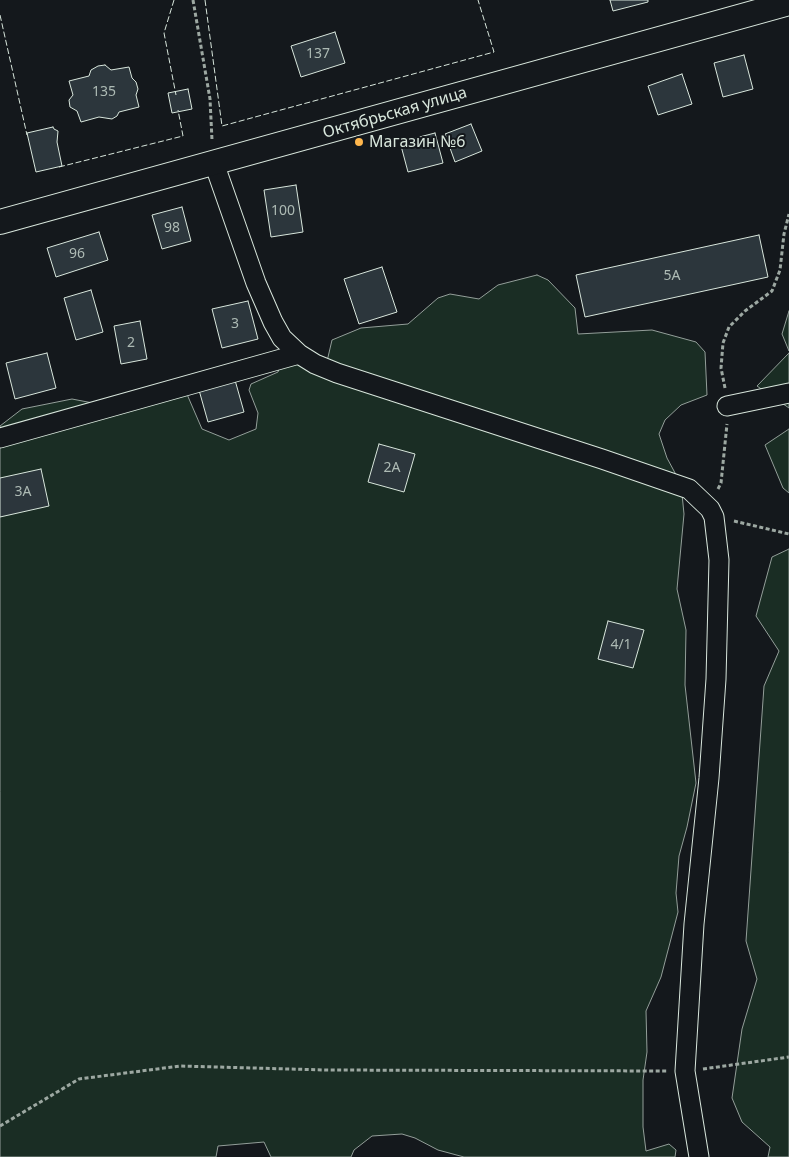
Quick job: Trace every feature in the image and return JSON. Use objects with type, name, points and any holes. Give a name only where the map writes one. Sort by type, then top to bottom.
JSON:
[{"type":"street","name":"Октябрьская улица","points":[[0,222],[789,3]]},
{"type":"street","points":[[214,163],[256,283],[273,322],[282,338],[299,354],[315,364],[337,373],[689,489],[712,513],[719,560],[716,679],[709,778],[694,924],[685,1071],[699,1157]]},
{"type":"street","points":[[0,438],[299,354]]},
{"type":"street","points":[[727,406],[789,393]]},
{"type":"path","points":[[193,0],[210,100],[214,163]]},
{"type":"path","points":[[789,214],[784,234],[780,270],[772,291],[744,311],[729,327],[722,343],[721,368],[727,406],[721,482],[712,513],[789,534]]},
{"type":"path","points":[[0,1126],[79,1079],[180,1066],[325,1070],[685,1071],[789,1057]]},
{"type":"green space","points":[[537,275],[548,280],[575,308],[578,334],[652,330],[696,342],[705,352],[707,395],[681,405],[665,420],[659,434],[667,458],[681,484],[684,514],[677,589],[686,630],[685,685],[696,783],[679,856],[676,893],[678,912],[661,977],[646,1011],[647,1052],[643,1080],[643,1127],[646,1151],[669,1144],[676,1150],[675,1157],[464,1157],[438,1150],[415,1138],[402,1134],[372,1136],[354,1150],[351,1157],[271,1157],[264,1142],[218,1146],[216,1157],[0,1157],[0,426],[22,409],[72,399],[98,404],[186,392],[202,429],[229,440],[256,429],[258,413],[249,390],[251,384],[278,372],[283,356],[325,370],[332,340],[361,328],[408,324],[438,298],[450,294],[479,299],[498,285]]},
{"type":"green space","points":[[789,311],[789,351],[782,334]]},
{"type":"green space","points":[[789,353],[789,408],[757,386]]},
{"type":"green space","points":[[789,429],[789,493],[783,488],[765,445]]},
{"type":"green space","points":[[789,549],[789,1157],[768,1157],[770,1147],[742,1122],[732,1098],[742,1029],[757,979],[746,941],[764,686],[779,651],[756,616],[772,557]]},
{"type":"building","points":[[610,0],[648,0],[648,2],[613,11]]},
{"type":"building","points":[[335,32],[345,63],[301,77],[291,46]]},
{"type":"building","points":[[744,55],[753,89],[723,97],[714,63]]},
{"type":"building","points":[[105,65],[111,70],[129,67],[138,89],[136,95],[139,107],[119,112],[112,119],[99,117],[81,122],[77,111],[70,107],[69,100],[73,95],[69,81],[89,76],[91,70]]},
{"type":"building","points":[[682,74],[692,104],[658,115],[648,86]]},
{"type":"building","points":[[188,89],[192,109],[172,113],[168,93]]},
{"type":"building","points":[[471,124],[482,151],[455,162],[445,134]]},
{"type":"building","points":[[53,127],[58,131],[57,142],[62,166],[36,172],[27,133]]},
{"type":"building","points":[[435,133],[443,163],[408,172],[400,142]]},
{"type":"building","points":[[296,185],[303,232],[271,237],[264,190]]},
{"type":"building","points":[[182,207],[191,241],[162,249],[152,215]]},
{"type":"building","points":[[99,232],[108,260],[56,277],[47,248]]},
{"type":"building","points":[[759,235],[768,277],[585,317],[576,275]]},
{"type":"building","points":[[382,267],[397,312],[359,324],[344,279]]},
{"type":"building","points":[[91,290],[103,332],[76,340],[64,298]]},
{"type":"building","points":[[248,301],[258,339],[222,348],[212,309]]},
{"type":"building","points":[[140,321],[147,359],[121,364],[114,326]]},
{"type":"building","points":[[47,353],[56,388],[15,399],[6,363]]},
{"type":"building","points":[[233,373],[244,412],[208,422],[197,383]]},
{"type":"building","points":[[379,444],[415,454],[404,492],[368,482]]},
{"type":"building","points":[[41,469],[49,506],[0,517],[0,478]]},
{"type":"building","points":[[608,621],[644,630],[633,668],[598,659]]},
{"type":"fence","points":[[174,0],[164,33],[176,95]]},
{"type":"fence","points":[[205,0],[222,126],[494,52],[478,0]]},
{"type":"fence","points":[[0,15],[27,135]]},
{"type":"fence","points":[[59,167],[183,136],[178,110]]},
{"type":"place","name":"Магазин №6","points":[[359,142]]}]
